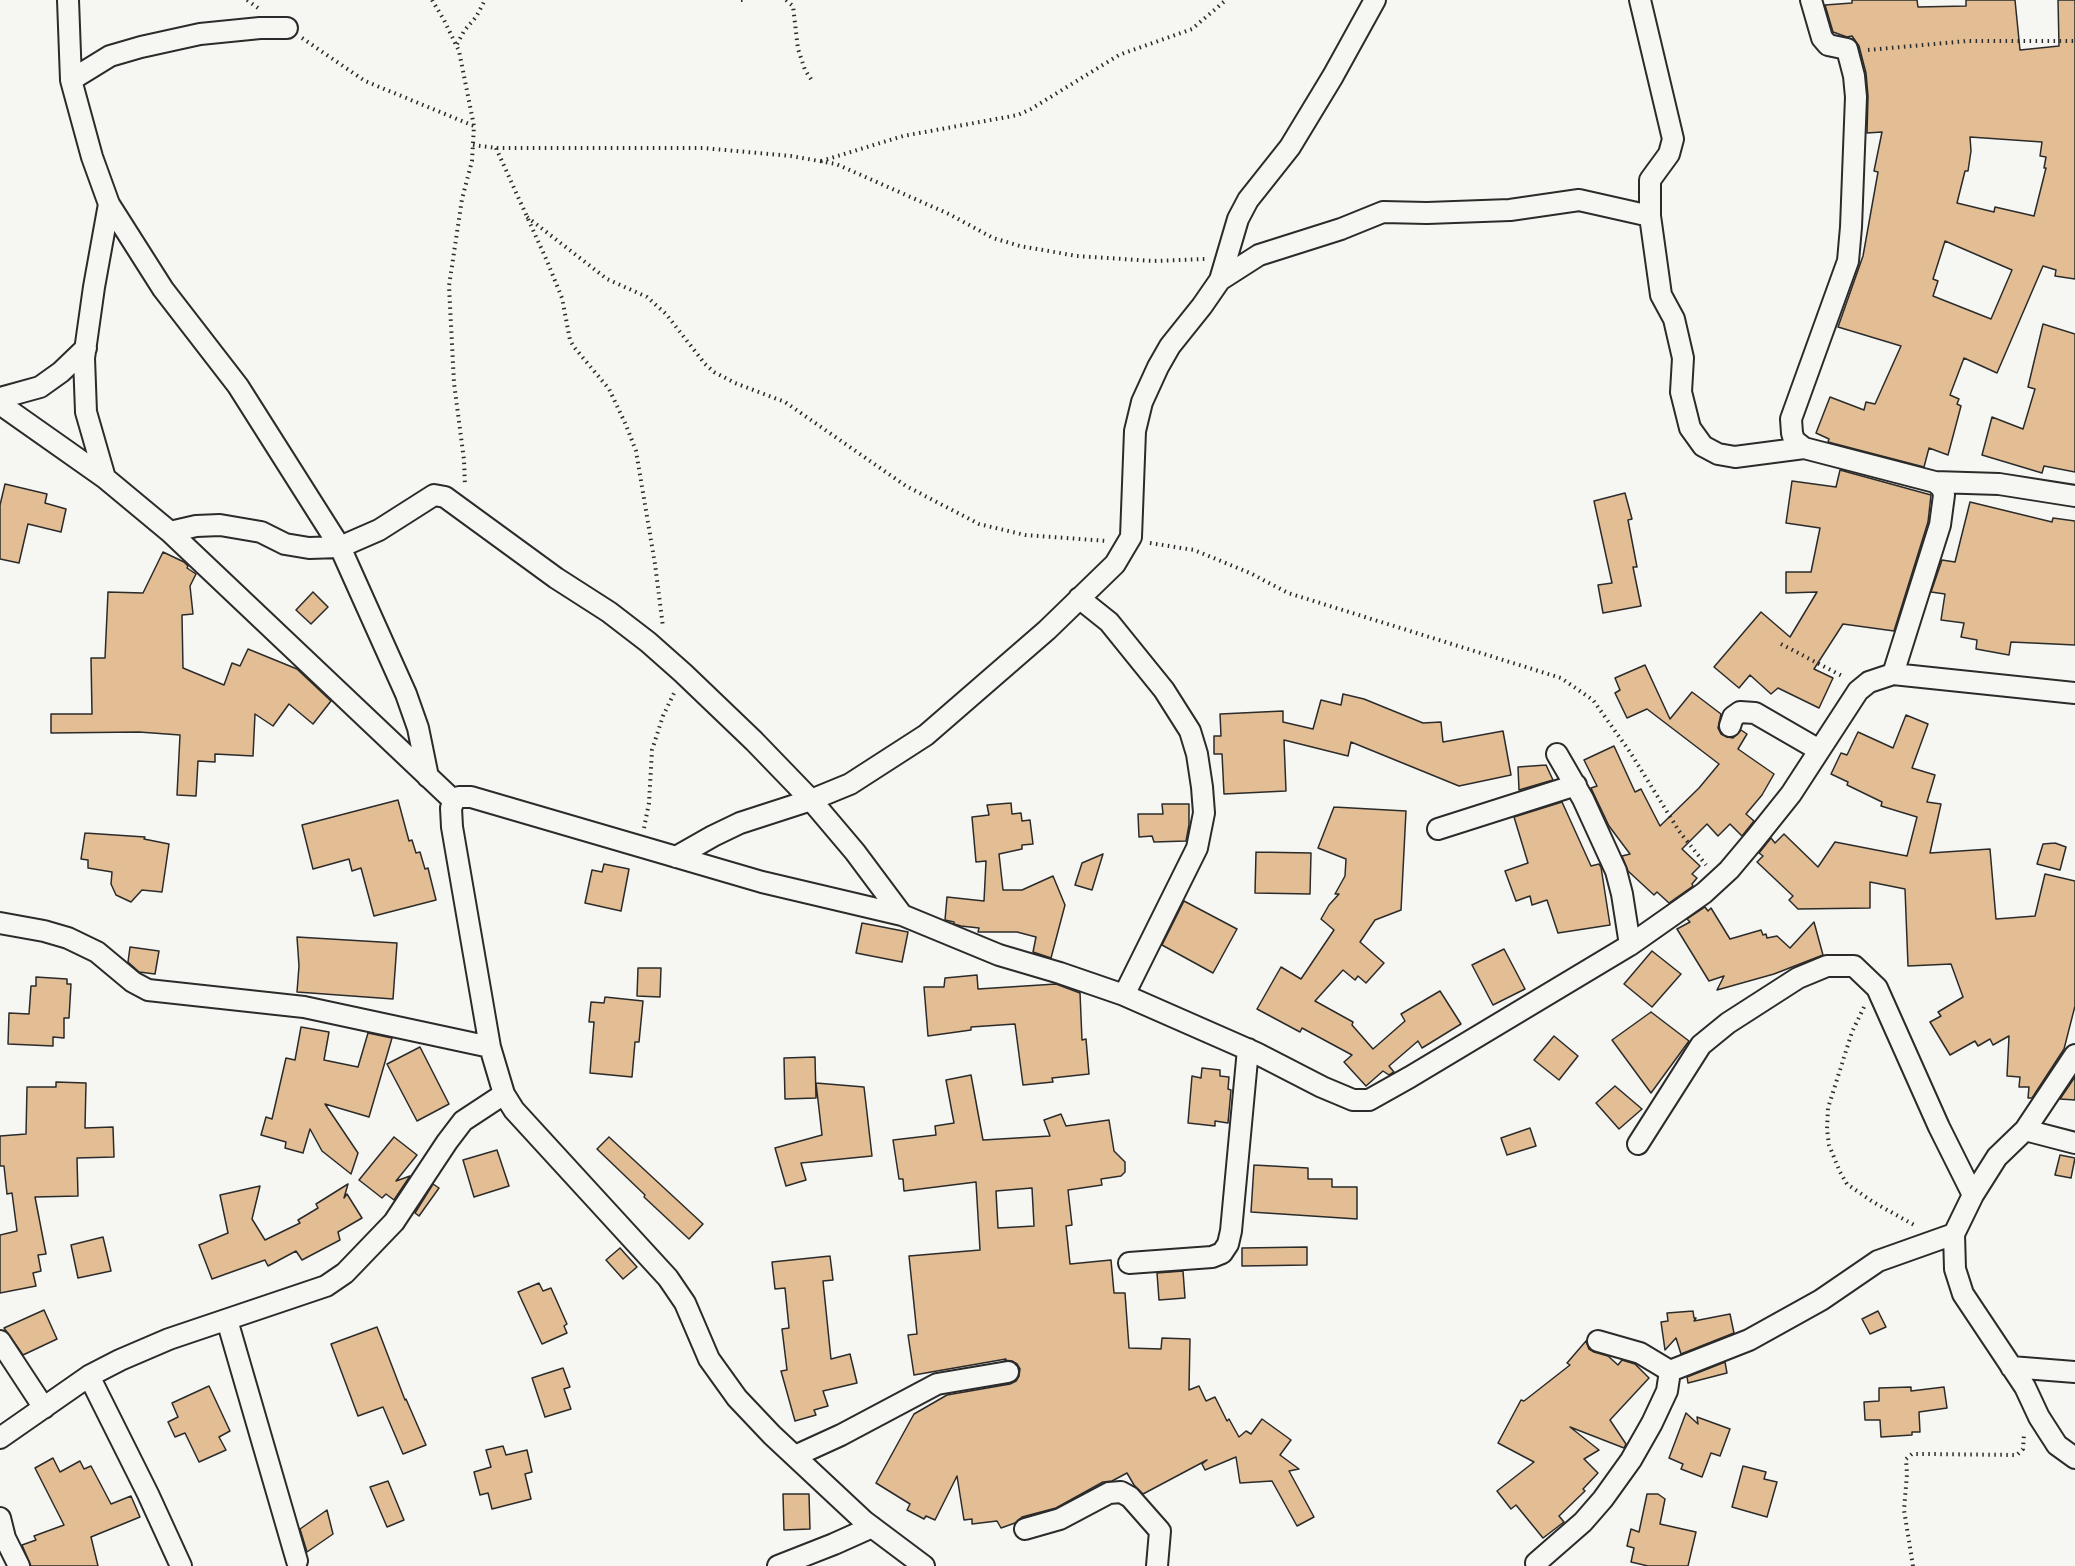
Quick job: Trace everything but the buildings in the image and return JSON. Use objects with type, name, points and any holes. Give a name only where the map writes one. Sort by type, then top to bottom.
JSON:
[{"type":"street","points":[[68,0],[71,80],[92,157],[109,204],[164,289],[238,386],[340,548],[410,706],[418,728],[428,777]]},
{"type":"street","points":[[676,857],[740,823],[811,800],[850,784],[926,735],[1047,630],[1115,564],[1131,537],[1135,431],[1142,402],[1170,346],[1202,306],[1222,272],[1238,219],[1248,200],[1290,147],[1375,0]]},
{"type":"street","points":[[1640,0],[1673,139],[1669,154],[1650,180],[1650,216],[1661,295],[1674,319],[1683,358],[1681,392],[1690,428],[1703,446],[1718,454],[1736,457],[1804,448],[1935,482],[1999,484],[2075,496]]},
{"type":"street","points":[[1804,448],[1794,440],[1791,418],[1842,279],[1849,249],[1856,97],[1849,52],[1846,48],[1828,45],[1824,42],[1811,0]]},
{"type":"street","points":[[71,80],[110,56],[141,47],[200,34],[260,28],[287,28]]},
{"type":"street","points":[[1222,272],[1259,255],[1341,229],[1383,212],[1510,210],[1579,200],[1650,216]]},
{"type":"street","points":[[105,478],[86,412],[84,395],[86,348],[109,204]]},
{"type":"street","points":[[0,398],[40,387],[61,372],[86,348]]},
{"type":"street","points":[[0,404],[105,478],[170,532],[454,801]]},
{"type":"street","points":[[1893,674],[1940,525],[1944,495],[1942,488],[1935,482]]},
{"type":"street","points":[[170,532],[196,526],[220,525],[261,532],[285,543],[309,548],[340,548],[379,530],[434,495],[445,497],[556,578],[616,618],[683,673],[811,800],[855,852],[902,915]]},
{"type":"street","points":[[1079,598],[1109,622],[1164,690],[1190,731],[1197,754],[1202,787],[1204,813],[1197,848],[1124,995]]},
{"type":"street","points":[[924,1566],[872,1527],[772,1435],[737,1398],[709,1359],[685,1303],[668,1278],[537,1137],[514,1110],[504,1094],[490,1047],[452,827],[451,808],[459,797],[471,797],[762,882],[902,915],[999,955],[1124,995],[1248,1050],[1322,1087],[1353,1100],[1369,1100],[1630,945],[1704,893],[1748,848],[1791,794],[1858,691],[1864,686],[1893,674],[2075,693]]},
{"type":"street","points":[[1730,726],[1733,717],[1740,711],[1755,713],[1819,750]]},
{"type":"street","points":[[1557,754],[1576,785],[1616,871],[1630,945]]},
{"type":"street","points":[[1438,829],[1576,785]]},
{"type":"street","points":[[0,923],[68,938],[97,952],[133,982],[148,990],[304,1007],[490,1047]]},
{"type":"street","points":[[1638,1144],[1701,1045],[1728,1023],[1798,978],[1827,966],[1854,966],[1876,988],[1939,1127],[1973,1195]]},
{"type":"street","points":[[1129,1263],[1212,1257],[1222,1253],[1228,1244],[1248,1050]]},
{"type":"street","points":[[2075,1055],[2025,1130],[1997,1156],[1973,1195],[1954,1234],[1955,1269],[1963,1294],[2025,1387],[2039,1417],[2057,1445],[2075,1458]]},
{"type":"street","points":[[0,1438],[89,1376],[169,1339],[326,1286],[345,1274],[394,1222],[463,1121],[504,1094]]},
{"type":"street","points":[[2025,1130],[2075,1143]]},
{"type":"street","points":[[1671,1371],[1749,1340],[1821,1300],[1878,1261],[1954,1234]]},
{"type":"street","points":[[227,1320],[297,1561]]},
{"type":"street","points":[[0,1341],[44,1407]]},
{"type":"street","points":[[1598,1341],[1640,1353],[1671,1371]]},
{"type":"street","points":[[2011,1367],[2075,1372]]},
{"type":"street","points":[[1536,1563],[1583,1522],[1631,1460],[1667,1391],[1671,1371]]},
{"type":"street","points":[[795,1456],[841,1435],[937,1384],[1008,1372]]},
{"type":"street","points":[[89,1376],[181,1566]]},
{"type":"street","points":[[1025,1529],[1060,1519],[1109,1494],[1121,1492],[1130,1497],[1160,1531],[1158,1566]]},
{"type":"street","points":[[0,1518],[5,1538],[19,1566]]},
{"type":"street","points":[[778,1566],[872,1527]]},
{"type":"path","points":[[247,0],[365,81],[474,126]]},
{"type":"path","points":[[432,0],[457,45],[474,126],[472,161],[462,199],[449,286],[454,383],[464,460],[466,511]]},
{"type":"path","points":[[457,45],[485,0]]},
{"type":"path","points":[[786,0],[793,6],[798,49],[805,70],[813,82]]},
{"type":"path","points":[[820,161],[903,136],[1006,117],[1031,109],[1119,55],[1192,29],[1226,0]]},
{"type":"path","points":[[1849,52],[1966,41],[2075,40]]},
{"type":"path","points":[[473,146],[496,148],[704,148],[820,161],[836,164],[949,214],[993,238],[1020,246],[1077,256],[1153,261],[1201,258],[1222,272]]},
{"type":"path","points":[[496,148],[562,298],[570,340],[609,389],[636,451],[655,564],[663,632]]},
{"type":"path","points":[[527,217],[607,279],[647,297],[666,314],[705,364],[714,372],[785,402],[906,486],[979,524],[1025,535],[1158,543],[1194,550],[1250,573],[1288,593],[1561,678],[1593,699],[1630,752],[1679,831],[1718,879]]},
{"type":"path","points":[[1782,644],[1813,662],[1864,686]]},
{"type":"path","points":[[637,845],[645,827],[649,803],[652,750],[663,716],[683,673]]},
{"type":"path","points":[[1876,988],[1852,1032],[1828,1108],[1829,1145],[1840,1172],[1848,1184],[1873,1202],[1920,1228],[1929,1243]]},
{"type":"path","points":[[1913,1566],[1904,1510],[1908,1474],[1906,1459],[1912,1454],[2017,1455],[2024,1449],[2024,1428]]}]
